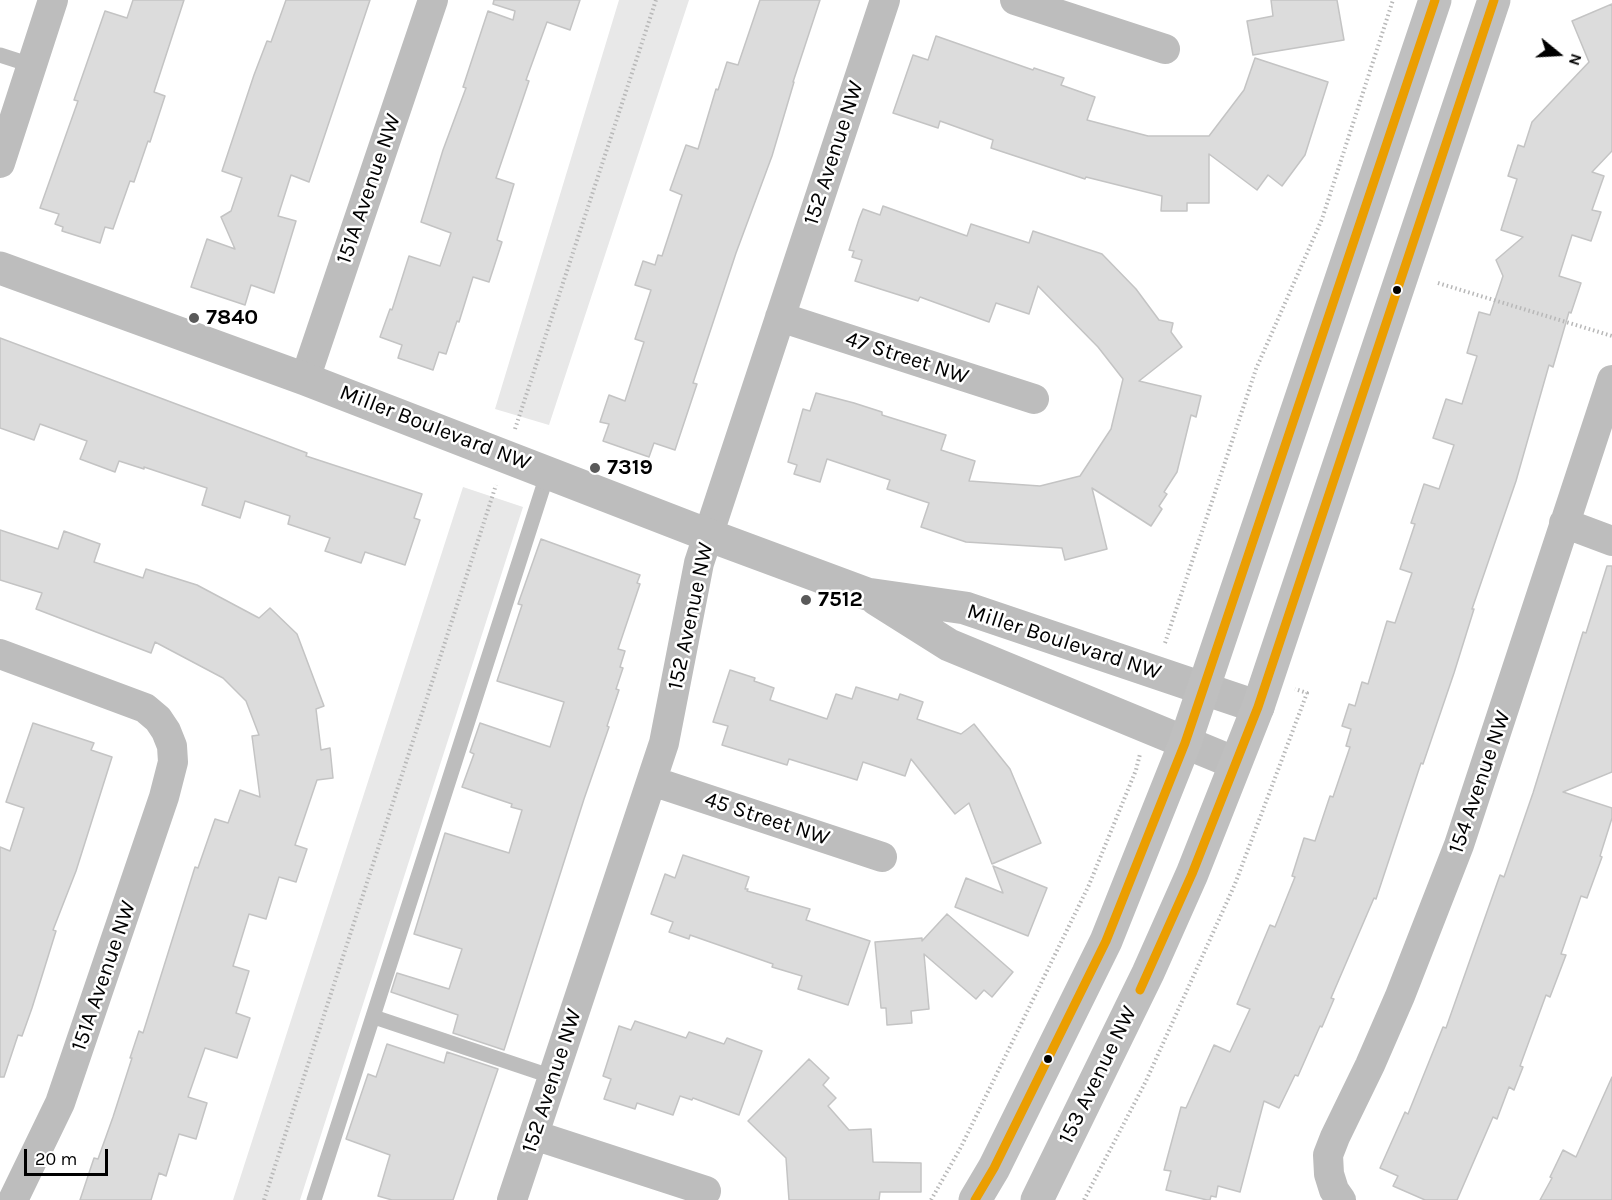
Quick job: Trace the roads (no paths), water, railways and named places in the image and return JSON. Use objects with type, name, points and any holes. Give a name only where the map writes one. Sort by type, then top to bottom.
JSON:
[{"type":"main road","points":[[982,1197],[994,1168],[1106,941],[1185,743],[1435,0]]},
{"type":"main road","name":"153 Avenue NW","points":[[1037,1200],[1148,973],[1192,874],[1258,707],[1494,0]]},
{"type":"street","points":[[0,163],[53,0]]},
{"type":"street","name":"151A Avenue NW","points":[[305,379],[434,0]]},
{"type":"street","name":"152 Avenue NW","points":[[512,1200],[652,780],[669,720],[695,577],[708,535],[885,0]]},
{"type":"street","points":[[1015,0],[1165,49]]},
{"type":"street","name":"Miller Boulevard NW","points":[[0,268],[305,379],[867,594],[949,645],[1235,763]]},
{"type":"street","name":"47 Street NW","points":[[780,317],[1034,399]]},
{"type":"street","name":"154 Avenue NW","points":[[1335,1187],[1329,1155],[1335,1137],[1400,996],[1459,845],[1612,380]]},
{"type":"street","points":[[1564,524],[1612,541]]},
{"type":"street","name":"Miller Boulevard NW","points":[[867,594],[965,608],[1258,707]]},
{"type":"street","name":"151A Avenue NW","points":[[0,654],[145,708],[158,719],[172,746],[169,780],[80,1047],[60,1103],[14,1200]]},
{"type":"street","name":"45 Street NW","points":[[652,780],[882,856]]},
{"type":"street","points":[[534,1135],[706,1191]]},
{"type":"lane","points":[[0,55],[31,65]]},
{"type":"lane","points":[[314,1200],[548,472]]},
{"type":"lane","points":[[374,1017],[553,1077]]},
{"type":"place","name":"7840","points":[[194,318]]},
{"type":"place","name":"7319","points":[[595,468]]},
{"type":"place","name":"7512","points":[[806,600]]}]
